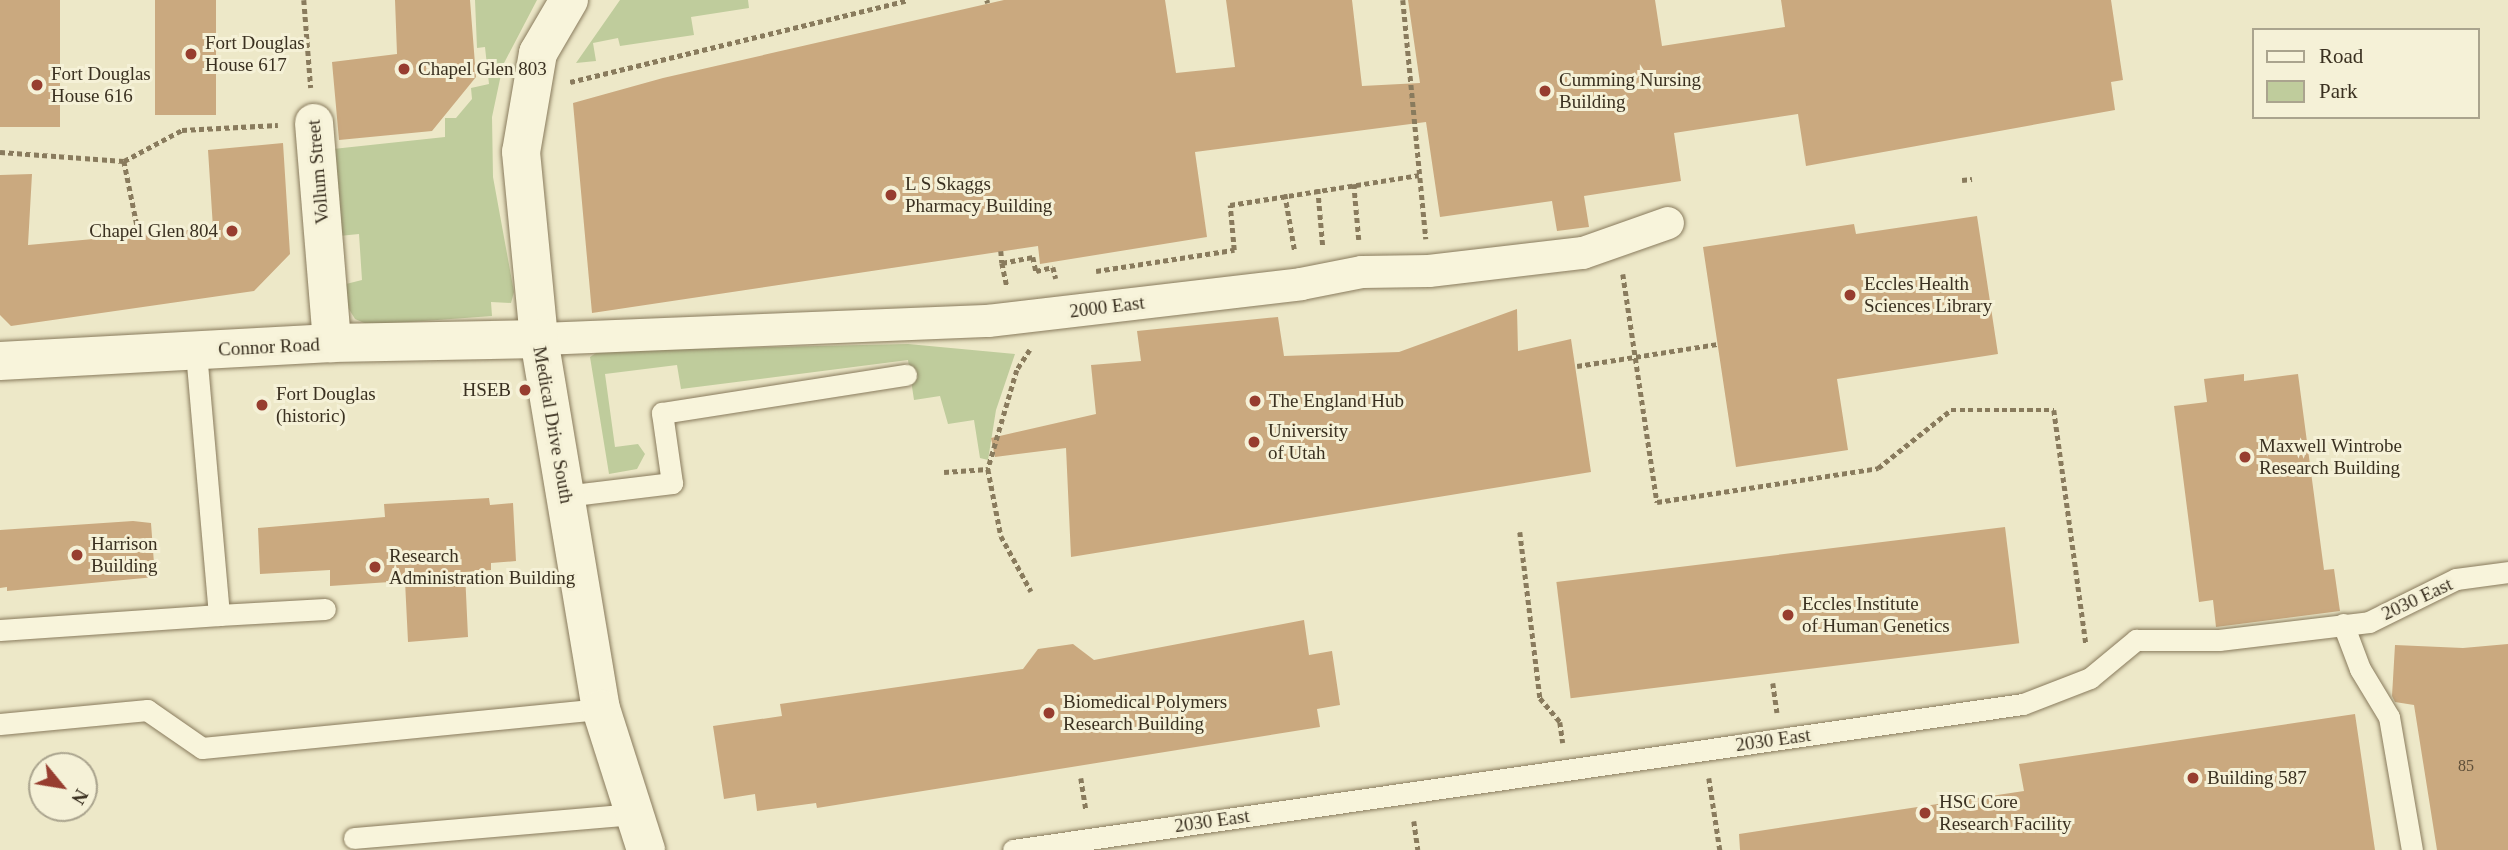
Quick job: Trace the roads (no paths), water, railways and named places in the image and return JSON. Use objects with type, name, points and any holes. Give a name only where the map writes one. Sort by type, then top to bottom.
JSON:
[{"type":"street","name":"Medical Drive South","points":[[569,0],[538,53],[521,152],[539,339],[601,709],[646,850]]},
{"type":"street","name":"Vollum Street","points":[[314,123],[332,343]]},
{"type":"street","name":"2000 East","points":[[539,339],[974,322],[1055,314],[1313,281],[1362,272],[1429,271],[1583,253],[1668,223]]},
{"type":"street","name":"Connor Road","points":[[0,361],[332,343],[539,339]]},
{"type":"lane","points":[[196,350],[219,615]]},
{"type":"lane","points":[[565,496],[672,483],[662,413],[906,374]]},
{"type":"lane","name":"2030 East","points":[[1013,850],[1099,844],[1566,769],[2023,704],[2090,678],[2136,640],[2219,640],[2369,622],[2456,579],[2508,572]]},
{"type":"lane","points":[[0,630],[325,609]]},
{"type":"lane","points":[[2343,624],[2360,669],[2389,717],[2412,850]]},
{"type":"lane","points":[[0,724],[147,710],[202,748],[601,709]]},
{"type":"lane","points":[[354,838],[635,814]]},
{"type":"place","name":"Fort Douglas House 617","points":[[191,54]]},
{"type":"place","name":"Chapel Glen 803","points":[[404,69]]},
{"type":"place","name":"Fort Douglas House 616","points":[[37,85]]},
{"type":"place","name":"Cumming Nursing Building","points":[[1545,91]]},
{"type":"place","name":"L S Skaggs Pharmacy Building","points":[[891,195]]},
{"type":"place","name":"Chapel Glen 804","points":[[232,231]]},
{"type":"place","name":"Eccles Health Sciences Library","points":[[1850,295]]},
{"type":"place","name":"HSEB","points":[[525,390]]},
{"type":"place","name":"The England Hub","points":[[1255,401]]},
{"type":"place","name":"Fort Douglas (historic)","points":[[262,405]]},
{"type":"place","name":"University of Utah","points":[[1254,442]]},
{"type":"place","name":"Maxwell Wintrobe Research Building","points":[[2245,457]]},
{"type":"place","name":"Harrison Building","points":[[77,555]]},
{"type":"place","name":"Research Administration Building","points":[[375,567]]},
{"type":"place","name":"Eccles Institute of Human Genetics","points":[[1788,615]]},
{"type":"place","name":"Biomedical Polymers Research Building","points":[[1049,713]]},
{"type":"place","name":"Building 587","points":[[2193,778]]},
{"type":"place","name":"HSC Core Research Facility","points":[[1925,813]]}]
